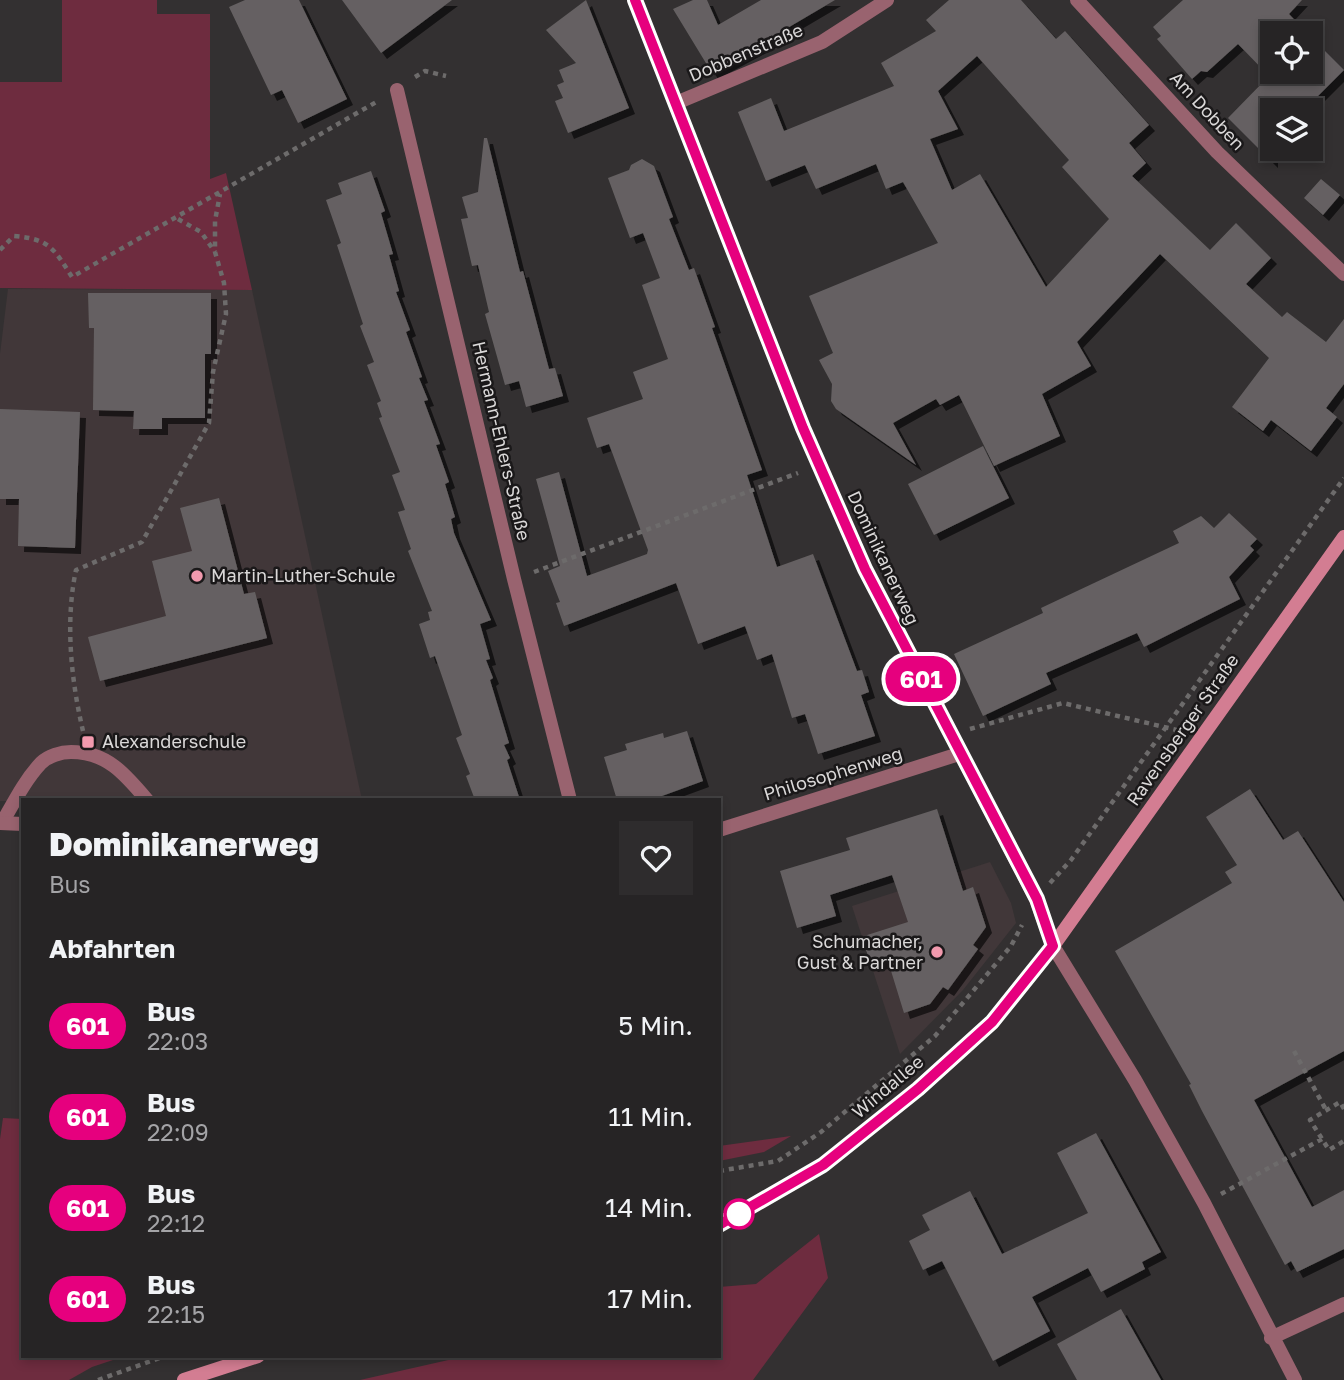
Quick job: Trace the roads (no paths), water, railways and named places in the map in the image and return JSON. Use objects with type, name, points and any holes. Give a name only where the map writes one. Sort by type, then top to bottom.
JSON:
[{"type":"main road","name":"Ravensberger Straße","points":[[1053,946],[1344,537]]},
{"type":"main road","name":"Windallee","points":[[721,1224],[823,1165],[918,1089],[992,1022],[1053,946]]},
{"type":"main road","points":[[184,1380],[252,1358]]},
{"type":"street","name":"Dobbenstraße","points":[[635,0],[676,103],[822,42],[887,0]]},
{"type":"street","name":"Am Dobben","points":[[1076,0],[1217,152],[1344,274]]},
{"type":"street","name":"Hermann-Ehlers-Straße","points":[[397,90],[569,798]]},
{"type":"street","name":"Dominikanerweg","points":[[676,103],[819,466],[865,569],[949,735],[1037,899],[1053,946],[1136,1080],[1204,1203],[1271,1338],[1295,1380]]},
{"type":"street","points":[[21,824],[1,823],[43,760],[63,752],[88,752],[112,762],[145,798]]},
{"type":"street","name":"Philosophenweg","points":[[721,829],[959,754]]},
{"type":"street","points":[[1271,1338],[1344,1304]]},
{"type":"place","name":"Martin-Luther-Schule","points":[[197,576]]},
{"type":"place","name":"Alexanderschule","points":[[88,742]]},
{"type":"place","name":"Schumacher, Gust & Partner","points":[[937,952]]}]
